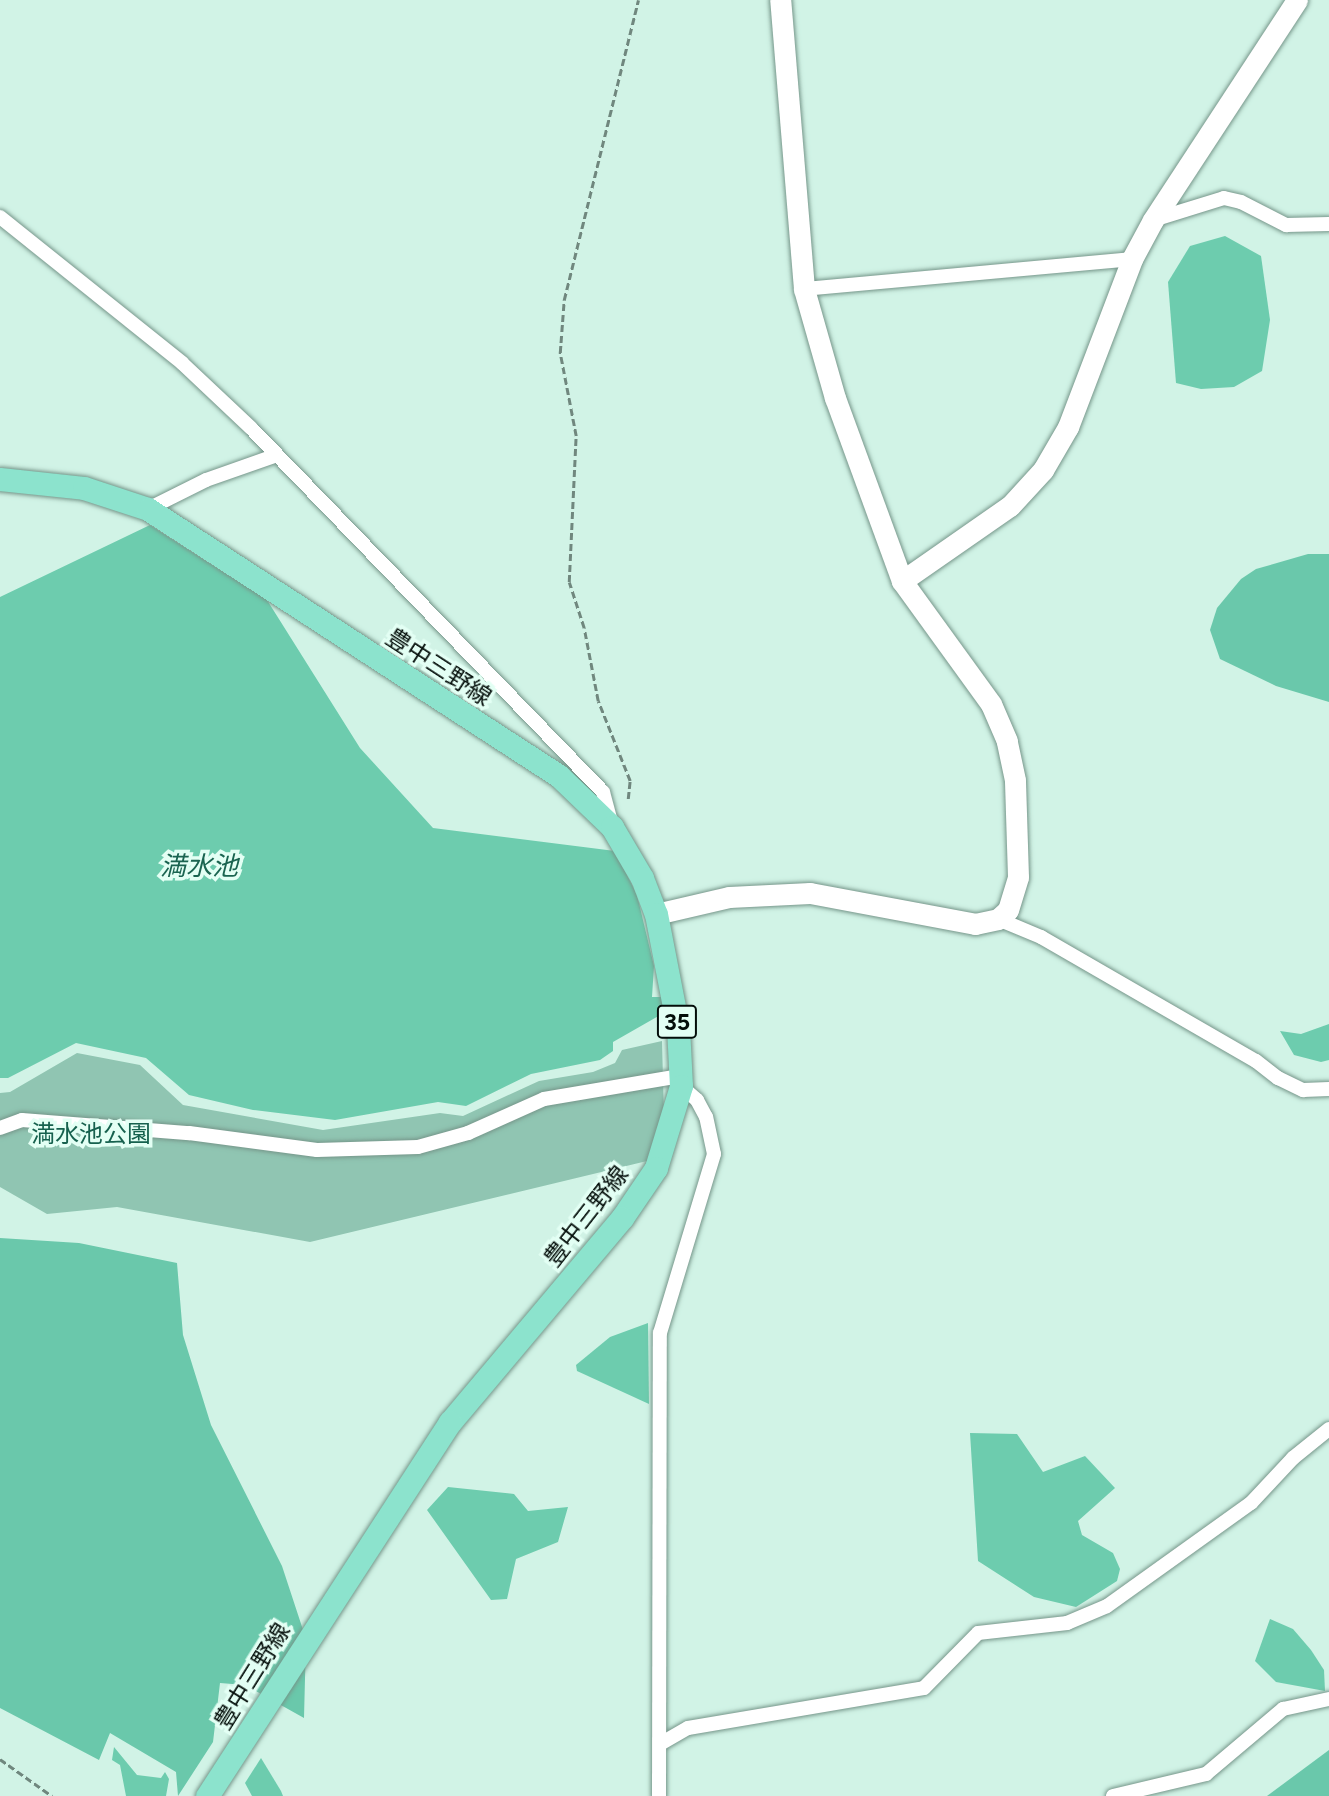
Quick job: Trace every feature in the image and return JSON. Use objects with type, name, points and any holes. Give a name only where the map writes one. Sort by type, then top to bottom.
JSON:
[{"type":"main road","name":"豊中三野線","points":[[0,479],[74,486],[148,509],[559,776],[612,827],[629,851],[656,914],[676,1017],[681,1081],[667,1141],[638,1197],[450,1422],[206,1796]]},
{"type":"street","points":[[780,0],[804,289],[835,398],[902,581],[991,704],[1007,741],[1015,780],[1018,877],[1015,898],[998,919]]},
{"type":"street","points":[[902,581],[1010,506],[1043,470],[1068,427],[1132,259],[1153,220],[1297,0]]},
{"type":"street","points":[[1153,220],[1224,198],[1286,225],[1329,224]]},
{"type":"street","points":[[0,217],[182,363],[277,455],[603,792],[612,827]]},
{"type":"street","points":[[804,289],[1132,259]]},
{"type":"street","points":[[148,509],[206,480],[277,455]]},
{"type":"street","points":[[656,914],[752,894],[810,893],[954,921],[998,919],[1041,937],[1256,1060],[1278,1078],[1303,1090],[1329,1088]]},
{"type":"street","points":[[0,1128],[22,1120],[189,1133],[317,1150],[418,1147],[468,1133],[544,1099],[681,1081],[706,1117],[714,1154],[660,1333],[659,1796]]},
{"type":"street","points":[[660,1744],[688,1728],[924,1688],[978,1633],[1067,1623],[1107,1606],[1251,1503],[1293,1458],[1329,1429]]},
{"type":"street","points":[[1113,1796],[1206,1774],[1283,1709],[1329,1699]]},
{"type":"path","points":[[628,799],[630,781],[598,701],[584,628],[569,582],[576,436],[560,353],[564,300],[638,0]]},
{"type":"path","points":[[0,1759],[52,1796]]},
{"type":"green space","name":"満水池公園","points":[[662,1041],[664,1117],[647,1161],[310,1242],[117,1207],[47,1214],[0,1187],[0,1093],[10,1092],[77,1053],[140,1065],[183,1105],[323,1130],[440,1113],[463,1116],[539,1081],[593,1072],[615,1063],[622,1050]]},
{"type":"shaded area","points":[[1308,554],[1329,554],[1329,702],[1276,686],[1220,659],[1210,630],[1217,608],[1241,579],[1256,569]]},
{"type":"shaded area","points":[[0,1238],[79,1243],[177,1263],[183,1335],[211,1425],[282,1566],[306,1639],[304,1718],[245,1685],[220,1683],[213,1742],[178,1796],[176,1772],[110,1733],[99,1760],[0,1708]]},
{"type":"shaded area","points":[[1329,1750],[1329,1796],[1267,1796]]},
{"type":"water","points":[[1225,236],[1261,256],[1270,320],[1262,371],[1234,387],[1201,389],[1176,383],[1168,282],[1190,246]]},
{"type":"water","name":"満水池","points":[[150,525],[267,600],[360,748],[433,828],[615,851],[637,895],[654,966],[652,997],[662,997],[662,1014],[613,1042],[613,1051],[600,1060],[531,1074],[466,1106],[438,1102],[335,1120],[253,1110],[189,1095],[146,1058],[76,1043],[8,1078],[0,1078],[0,597]]},
{"type":"water","points":[[1329,1024],[1329,1060],[1321,1062],[1294,1055],[1280,1031],[1301,1034]]},
{"type":"water","points":[[648,1323],[649,1404],[577,1371],[576,1365],[610,1337]]},
{"type":"water","points":[[970,1433],[1017,1434],[1043,1472],[1085,1456],[1115,1488],[1078,1521],[1082,1535],[1113,1553],[1120,1569],[1117,1581],[1076,1607],[1034,1597],[978,1561]]},
{"type":"water","points":[[448,1487],[514,1494],[528,1511],[568,1507],[558,1542],[516,1559],[507,1599],[491,1600],[427,1510]]},
{"type":"water","points":[[1270,1619],[1293,1629],[1311,1650],[1324,1670],[1325,1691],[1276,1682],[1255,1661]]},
{"type":"water","points":[[114,1747],[137,1775],[161,1778],[165,1772],[169,1779],[166,1796],[126,1796],[120,1765],[112,1760]]},
{"type":"water","points":[[261,1758],[283,1796],[252,1796],[245,1783]]}]
